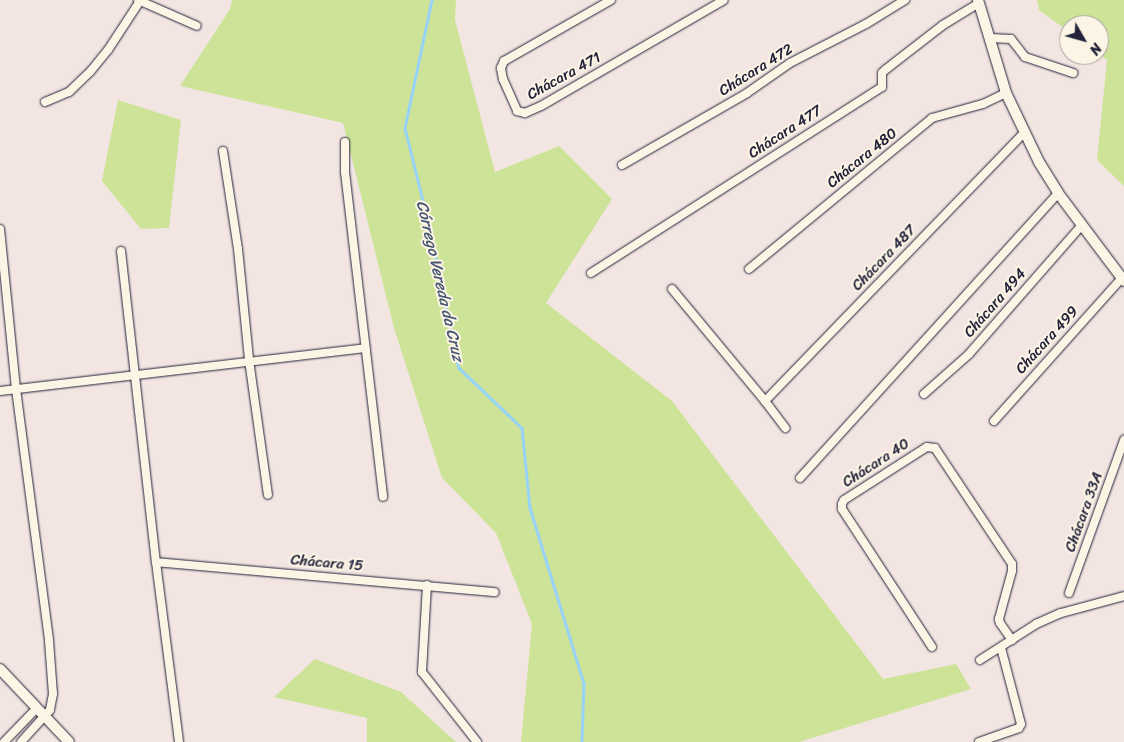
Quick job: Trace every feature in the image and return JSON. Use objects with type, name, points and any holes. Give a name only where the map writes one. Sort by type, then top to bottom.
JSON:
[{"type":"street","points":[[46,102],[69,92],[90,72],[139,0],[151,3],[198,26]]},
{"type":"street","name":"Chácara 471","points":[[611,0],[504,61],[501,68],[502,79],[517,110],[525,113],[541,106],[724,0]]},
{"type":"street","name":"Chácara 472","points":[[622,165],[747,93],[790,63],[866,24],[905,0]]},
{"type":"street","points":[[979,1],[1006,93],[1024,133],[1058,193],[1123,279]]},
{"type":"street","name":"Chácara 477","points":[[591,272],[882,87],[882,72],[943,25],[979,1]]},
{"type":"street","points":[[990,38],[1011,39],[1025,57],[1073,73]]},
{"type":"street","name":"Chácara 480","points":[[749,269],[932,118],[983,104],[1006,93]]},
{"type":"street","name":"Chácara 487","points":[[765,402],[1024,133]]},
{"type":"street","points":[[345,142],[345,172],[383,497]]},
{"type":"street","points":[[223,151],[238,249],[249,360],[268,495]]},
{"type":"street","points":[[800,478],[1058,193]]},
{"type":"street","name":"Chácara 494","points":[[924,394],[969,354],[1082,224]]},
{"type":"street","points":[[0,229],[16,389],[52,676],[52,705],[45,716],[21,742]]},
{"type":"street","points":[[122,251],[156,562],[179,742]]},
{"type":"street","name":"Chácara 499","points":[[994,421],[1123,279]]},
{"type":"street","points":[[672,289],[785,428]]},
{"type":"street","points":[[0,391],[135,374],[183,371],[249,360],[365,348]]},
{"type":"street","name":"Chácara 33A","points":[[1070,593],[1124,440]]},
{"type":"street","name":"Chácara 40","points":[[932,647],[842,509],[844,500],[927,447],[935,448],[1012,564],[1000,623],[1012,640]]},
{"type":"street","name":"Chácara 15","points":[[156,562],[495,592]]},
{"type":"street","points":[[427,585],[422,672],[477,742]]},
{"type":"street","points":[[980,660],[1036,624],[1060,613],[1124,596]]},
{"type":"street","points":[[979,742],[1018,728],[1021,724],[1001,648]]},
{"type":"street","points":[[0,669],[70,742]]},
{"type":"street","points":[[4,742],[38,708]]},
{"type":"green space","points":[[232,0],[456,0],[455,20],[495,172],[559,146],[612,199],[546,303],[672,401],[883,679],[956,664],[971,689],[799,742],[521,742],[532,624],[496,533],[442,478],[394,328],[343,123],[180,86],[230,9]]},
{"type":"green space","points":[[1037,0],[1124,0],[1124,186],[1097,160],[1106,65],[1109,65],[1109,15],[1059,15],[1059,25],[1039,10]]},
{"type":"green space","points":[[118,100],[181,120],[169,228],[141,229],[102,181]]},
{"type":"green space","points":[[315,659],[401,692],[456,742],[367,742],[367,718],[274,697]]},
{"type":"waterway","name":"Córrego Vereda da Cruz","points":[[432,0],[405,128],[429,225],[459,368],[522,428],[530,508],[584,684],[582,742]]}]
